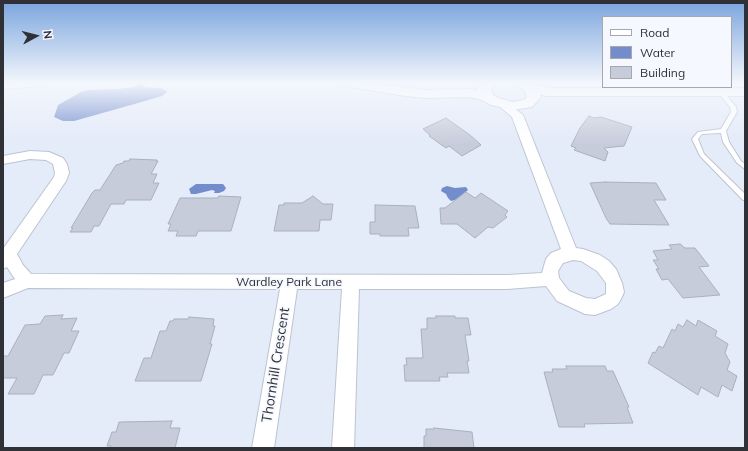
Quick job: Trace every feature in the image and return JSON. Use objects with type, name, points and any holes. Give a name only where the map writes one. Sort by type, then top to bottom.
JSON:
[{"type":"street","points":[[499,103],[513,106],[517,103]]},
{"type":"street","points":[[530,103],[571,254]]},
{"type":"street","points":[[3,160],[30,155],[49,156],[58,161],[62,173],[61,178],[6,258],[27,281]]},
{"type":"street","points":[[571,254],[583,256],[594,260],[606,270],[614,283],[615,292],[612,299],[605,304],[596,307],[584,306],[563,296],[556,288],[551,278],[550,271],[552,264],[557,258],[571,254]]},
{"type":"street","name":"Wardley Park Lane","points":[[3,291],[27,281],[507,282],[551,278]]},
{"type":"street","name":"Thornhill Crescent","points":[[263,448],[290,282]]},
{"type":"street","points":[[343,448],[351,282]]},
{"type":"lane","points":[[730,103],[733,107],[734,112],[723,131],[726,142],[745,167]]},
{"type":"lane","points":[[723,131],[714,130],[700,133],[695,139],[696,143],[702,155],[745,198]]},
{"type":"water","points":[[61,103],[137,103],[74,121],[63,121],[54,117],[58,105]]},
{"type":"water","points":[[196,184],[223,184],[226,188],[224,191],[219,193],[214,193],[215,191],[212,190],[191,194],[189,189]]},
{"type":"water","points":[[447,186],[455,188],[466,187],[468,190],[455,200],[451,201],[446,194],[441,191],[442,188]]},
{"type":"building","points":[[589,116],[594,118],[601,117],[632,127],[624,146],[604,148],[608,152],[605,161],[574,150],[576,148],[571,146],[580,128]]},
{"type":"building","points":[[446,118],[481,145],[462,156],[449,146],[446,148],[429,136],[430,135],[423,129]]},
{"type":"building","points":[[130,159],[158,161],[151,174],[157,174],[153,183],[159,183],[151,200],[126,200],[124,204],[111,204],[99,226],[94,226],[91,232],[70,232],[92,193],[95,190],[100,190],[116,165],[123,163],[124,161],[129,161]]},
{"type":"building","points":[[590,183],[656,183],[666,200],[654,200],[669,225],[610,224]]},
{"type":"building","points":[[466,192],[475,198],[481,193],[508,211],[505,215],[507,217],[493,228],[488,227],[475,238],[457,224],[441,224],[440,208],[445,208]]},
{"type":"building","points":[[219,196],[241,197],[231,231],[198,231],[196,236],[176,236],[178,231],[168,231],[171,224],[168,224],[180,198],[218,198]]},
{"type":"building","points":[[313,196],[323,204],[333,204],[331,220],[320,220],[319,231],[274,231],[279,205],[284,205],[284,203],[302,203]]},
{"type":"building","points":[[375,205],[415,206],[419,228],[408,228],[409,236],[380,236],[380,234],[370,234],[370,222],[375,222]]},
{"type":"building","points":[[680,244],[685,248],[695,248],[709,266],[699,267],[720,295],[683,298],[668,279],[662,280],[656,269],[659,269],[653,260],[658,260],[653,251],[672,249],[669,245]]},
{"type":"building","points":[[63,315],[61,319],[77,318],[71,331],[79,331],[69,353],[64,353],[53,375],[43,375],[34,394],[8,394],[17,378],[3,378],[3,356],[8,356],[25,325],[40,324],[45,316]]},
{"type":"building","points":[[436,316],[468,318],[471,335],[465,335],[469,361],[467,361],[469,373],[447,373],[448,377],[439,377],[440,381],[405,381],[404,365],[407,365],[406,358],[423,358],[421,329],[427,329],[427,318],[436,318]]},
{"type":"building","points":[[189,317],[214,319],[213,326],[215,326],[210,344],[212,344],[201,381],[135,381],[144,358],[151,358],[160,331],[166,331],[170,321],[173,321],[174,319],[188,319]]},
{"type":"building","points":[[687,320],[696,326],[698,320],[717,331],[715,336],[728,344],[725,353],[730,362],[727,370],[737,376],[732,391],[722,385],[718,397],[701,387],[698,395],[648,363],[653,352],[655,353],[659,346],[663,348],[672,329],[675,331],[678,324],[683,327]]},
{"type":"building","points":[[566,366],[605,366],[607,371],[613,371],[629,407],[627,407],[633,423],[584,424],[585,427],[559,427],[544,372],[553,372],[552,369],[567,369]]},
{"type":"building","points":[[172,421],[170,428],[180,428],[175,448],[110,448],[111,446],[107,446],[112,432],[116,432],[119,422]]},
{"type":"building","points":[[434,428],[472,432],[474,448],[424,448],[424,436],[426,436],[426,429]]}]
